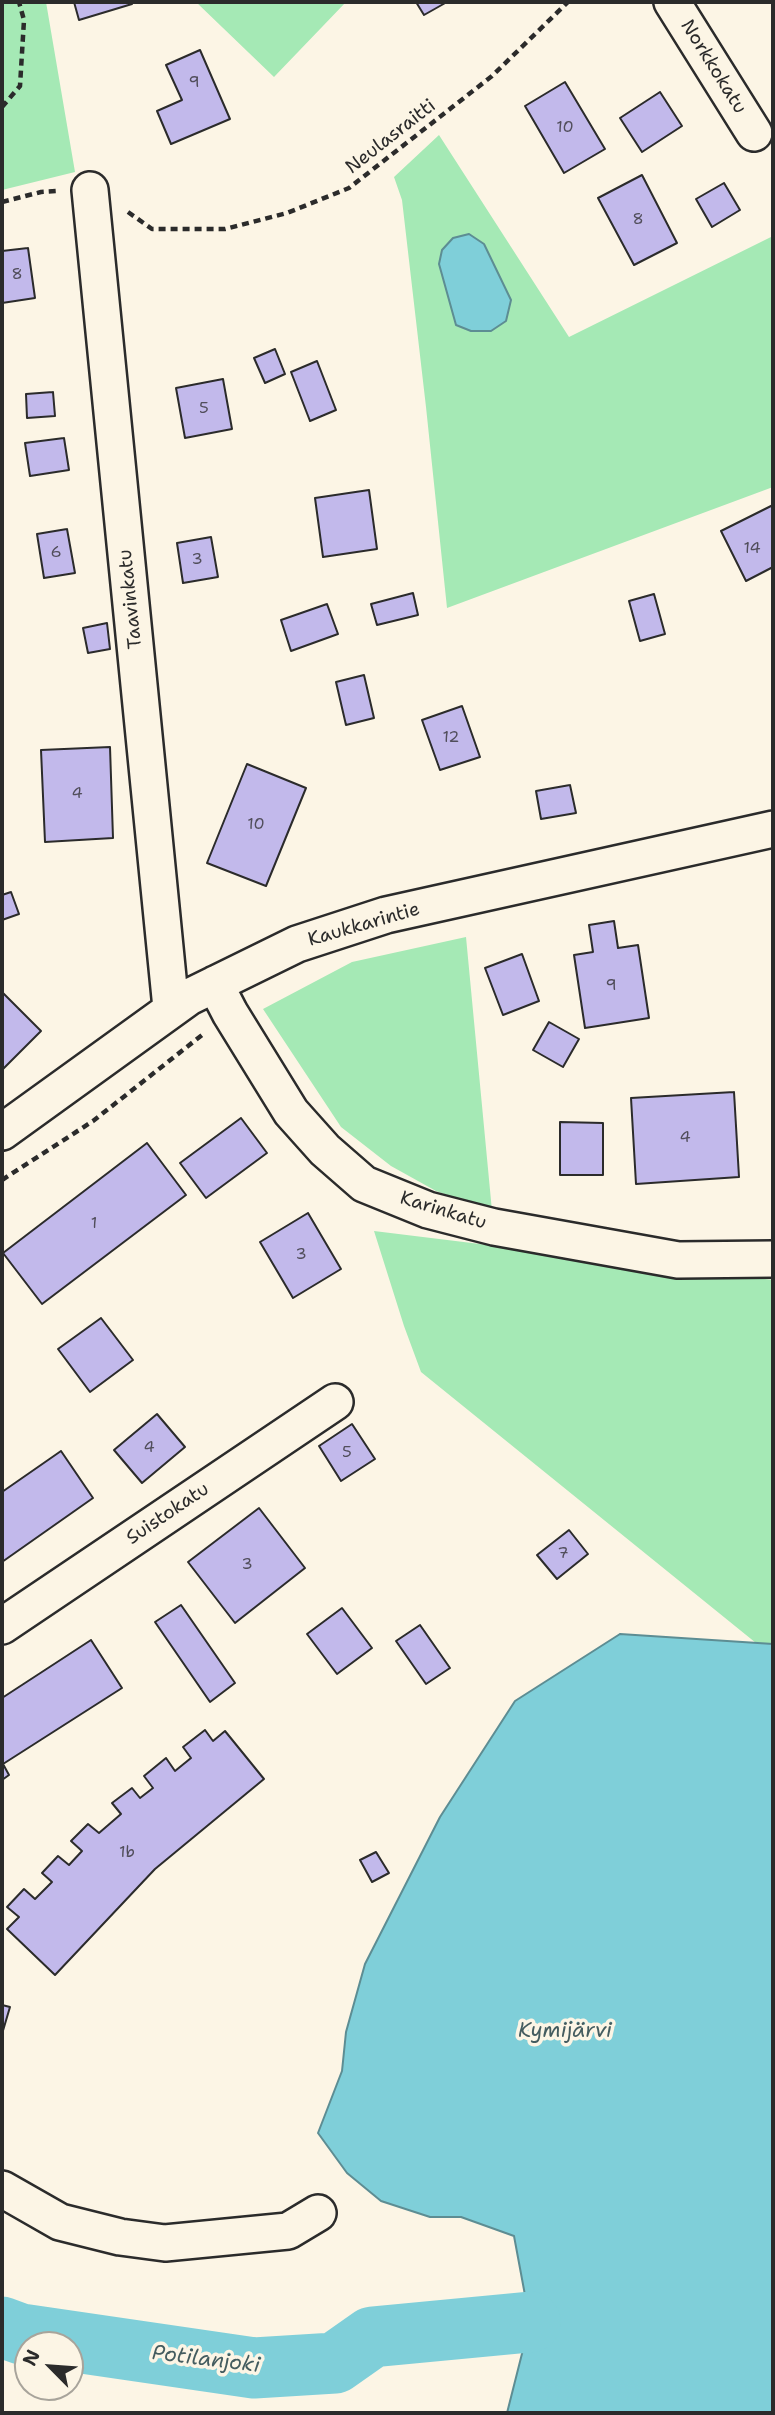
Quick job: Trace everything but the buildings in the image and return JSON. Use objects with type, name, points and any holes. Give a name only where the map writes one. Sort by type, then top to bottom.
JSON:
[{"type":"street","name":"Norkkokatu","points":[[672,2],[754,133]]},
{"type":"street","name":"Taavinkatu","points":[[89,190],[171,1009]]},
{"type":"street","name":"Kaukkarintie","points":[[2,1132],[189,997],[222,998],[297,944],[386,915],[773,830]]},
{"type":"street","name":"Karinkatu","points":[[222,998],[291,1112],[325,1150],[365,1184],[428,1210],[494,1227],[678,1260],[773,1259]]},
{"type":"street","name":"Suistokatu","points":[[2,1626],[335,1402]]},
{"type":"street","points":[[2,2189],[60,2222],[120,2237],[165,2243],[288,2231],[318,2213]]},
{"type":"path","points":[[2,107],[20,86],[24,20],[19,2]]},
{"type":"path","name":"Neulasraitti","points":[[2,202],[41,192],[89,190],[113,201],[152,229],[225,229],[287,214],[349,188],[492,76],[568,2]]},
{"type":"path","points":[[2,1180],[93,1121],[222,998]]},
{"type":"green space","points":[[2,2],[46,2],[75,172],[2,190]]},
{"type":"green space","points":[[196,2],[346,2],[274,77]]},
{"type":"green space","points":[[439,135],[569,337],[773,236],[773,487],[447,608],[402,200],[394,177]]},
{"type":"green space","points":[[466,937],[492,1211],[436,1191],[391,1166],[341,1127],[263,1009],[352,962]]},
{"type":"green space","points":[[374,1231],[773,1280],[773,1644],[756,1643],[421,1372]]},
{"type":"water","points":[[469,234],[484,244],[511,300],[506,321],[491,331],[471,331],[456,325],[439,264],[442,250],[453,238]]},
{"type":"water","name":"Kymijärvi","points":[[620,1634],[773,1644],[773,2413],[507,2413],[530,2322],[514,2236],[461,2217],[430,2217],[381,2201],[347,2173],[318,2133],[342,2071],[346,2032],[365,1964],[440,1817],[515,1701]]},
{"type":"waterway","name":"Potilanjoki","points":[[2,2327],[21,2334],[254,2368],[335,2363],[372,2337],[530,2322]]}]
